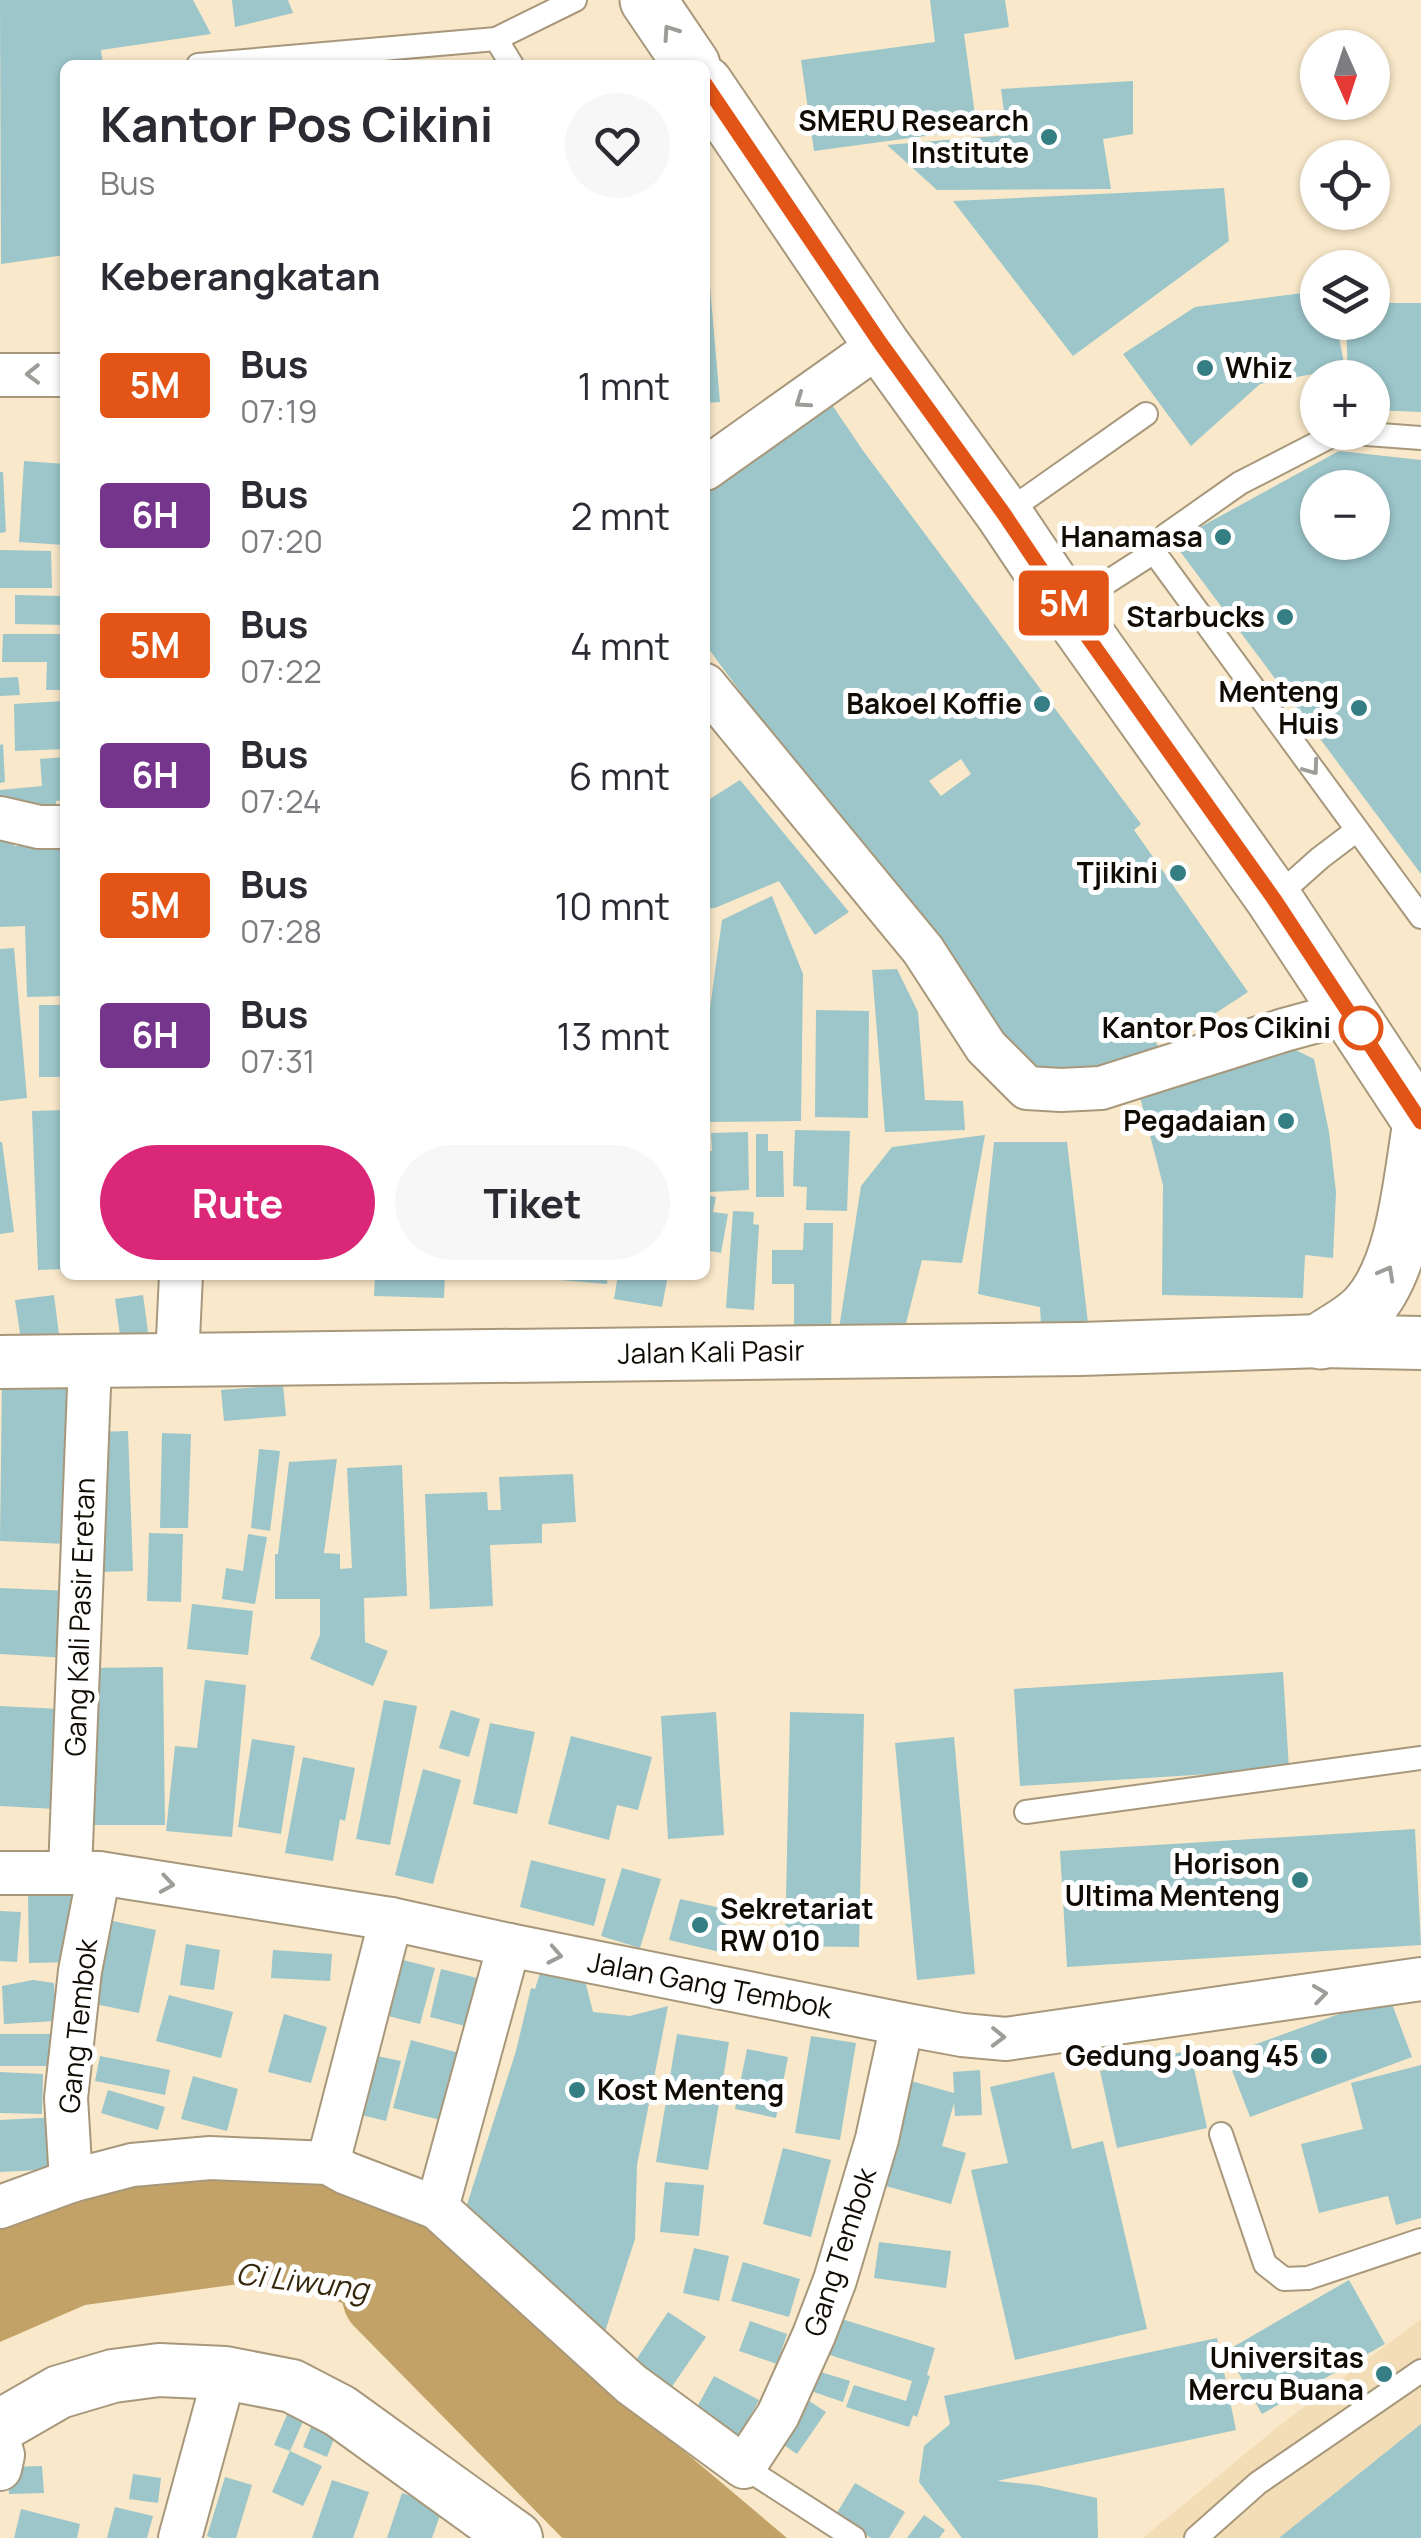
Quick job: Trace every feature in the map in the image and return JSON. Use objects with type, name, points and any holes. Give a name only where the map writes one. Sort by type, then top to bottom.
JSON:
[{"type":"main road","points":[[648,0],[689,60]]},
{"type":"main road","points":[[710,91],[881,344],[1415,1101],[1403,1227],[1391,1270],[1366,1309],[1320,1341]]},
{"type":"street","points":[[710,465],[881,344]]},
{"type":"street","points":[[0,375],[60,375]]},
{"type":"street","points":[[710,691],[923,950],[986,1047],[1027,1088],[1100,1088],[1350,1012]]},
{"type":"street","points":[[0,818],[60,828]]},
{"type":"street","points":[[177,1360],[181,1280]]},
{"type":"street","name":"Jalan Kali Pasir","points":[[0,1362],[1081,1348],[1320,1341],[1421,1343]]},
{"type":"street","name":"Gang Kali Pasir Eretan","points":[[85,1872],[90,1362]]},
{"type":"street","name":"Jalan Gang Tembok","points":[[0,1872],[85,1872],[391,1919],[962,2035],[1006,2038],[1421,1979]]},
{"type":"street","name":"Gang Tembok","points":[[70,2181],[66,2098],[80,1971],[85,1872]]},
{"type":"street","points":[[328,2163],[391,1919]]},
{"type":"street","points":[[438,2208],[509,1946]]},
{"type":"street","name":"Gang Tembok","points":[[744,2467],[778,2415],[835,2280],[877,2139],[902,2024]]},
{"type":"street","points":[[0,2207],[70,2181],[132,2165],[210,2158],[328,2163],[438,2208],[630,2384],[744,2467]]},
{"type":"street","points":[[0,2426],[59,2392],[114,2376],[159,2370],[225,2373],[292,2386],[340,2411],[506,2535]]},
{"type":"street","points":[[180,2538],[225,2373]]},
{"type":"street","points":[[0,2445],[0,2469]]},
{"type":"lane","points":[[255,60],[496,39],[575,0]]},
{"type":"lane","points":[[496,39],[509,60]]},
{"type":"lane","points":[[1004,514],[1146,414]]},
{"type":"lane","points":[[1390,436],[1421,438]]},
{"type":"lane","points":[[1067,608],[1154,552],[1166,536],[1240,483],[1305,450]]},
{"type":"lane","points":[[1154,552],[1421,918]]},
{"type":"lane","points":[[1274,899],[1357,830]]},
{"type":"lane","points":[[1026,1812],[1421,1758]]},
{"type":"lane","points":[[1221,2134],[1265,2264],[1284,2279],[1308,2278],[1421,2240]]},
{"type":"lane","points":[[1196,2538],[1258,2483],[1421,2371]]},
{"type":"lane","points":[[744,2467],[854,2538]]},
{"type":"shaded area","name":"Universitas Mercu Buana","points":[[1421,2319],[1421,2538],[1143,2538],[1275,2429]]},
{"type":"water","points":[[227,2173],[337,2182],[432,2219],[628,2404],[787,2538],[611,2538],[557,2488],[478,2389],[425,2337],[303,2287],[239,2284],[85,2305],[0,2342],[0,2222],[107,2181]]},
{"type":"building","points":[[0,0],[193,0],[211,34],[101,50],[102,60],[60,60],[60,256],[1,264]]},
{"type":"building","points":[[232,0],[288,0],[293,13],[235,27]]},
{"type":"building","points":[[930,0],[1005,0],[1009,27],[964,34],[977,129],[814,151],[801,60],[935,42]]},
{"type":"building","name":"SMERU Research Institute","points":[[1133,81],[1133,134],[1103,139],[1111,189],[937,190],[887,145],[1007,135],[1001,89]]},
{"type":"building","points":[[1224,188],[1229,241],[1073,356],[953,201]]},
{"type":"building","points":[[710,287],[720,402],[710,403]]},
{"type":"building","points":[[1300,293],[1300,340],[1340,340],[1343,360],[1300,360],[1300,376],[1260,384],[1191,446],[1123,354],[1195,307]]},
{"type":"building","points":[[1390,303],[1421,303],[1421,412],[1390,411],[1390,360],[1347,360],[1347,340],[1390,340]]},
{"type":"building","points":[[826,396],[1141,824],[1134,830],[1248,992],[1179,1037],[1166,1019],[1148,1031],[1161,1050],[1067,1081],[1015,1058],[988,1027],[710,651],[710,486]],"holes":[[[961,759],[971,774],[941,796],[929,781]]]},
{"type":"building","name":"Menteng Huis","points":[[1339,451],[1421,460],[1421,874],[1173,542],[1300,472],[1300,560],[1390,560],[1390,470],[1304,470]]},
{"type":"building","points":[[24,461],[60,464],[60,545],[19,542]]},
{"type":"building","points":[[0,472],[6,532],[0,533]]},
{"type":"building","points":[[0,550],[51,551],[52,588],[0,588]]},
{"type":"building","points":[[15,595],[60,596],[60,625],[15,624]]},
{"type":"building","points":[[3,634],[60,634],[60,690],[46,690],[47,662],[2,662]]},
{"type":"building","points":[[18,677],[20,695],[0,696],[0,678]]},
{"type":"building","points":[[60,701],[60,749],[15,751],[14,704]]},
{"type":"building","points":[[3,744],[5,782],[0,783],[0,745]]},
{"type":"building","points":[[60,757],[57,817],[0,812],[0,790],[42,786],[40,759]]},
{"type":"building","points":[[740,780],[849,912],[815,935],[779,881],[710,908],[710,799]]},
{"type":"building","points":[[14,828],[14,846],[56,844],[60,838],[60,996],[27,997],[25,926],[0,927],[0,829]]},
{"type":"building","points":[[772,896],[803,974],[801,1121],[710,1122],[710,1008],[722,920]]},
{"type":"building","points":[[14,948],[27,1098],[0,1101],[0,949]]},
{"type":"building","points":[[897,969],[918,1012],[925,1100],[963,1101],[965,1130],[885,1132],[872,970]]},
{"type":"building","points":[[39,1005],[60,1005],[60,1077],[39,1077]]},
{"type":"building","points":[[816,1010],[869,1011],[868,1118],[815,1117]]},
{"type":"building","name":"Kantor Pos Cikini","points":[[1271,1038],[1314,1059],[1336,1192],[1333,1258],[1305,1255],[1303,1298],[1162,1295],[1163,1185],[1136,1082]]},
{"type":"building","points":[[60,1110],[60,1269],[38,1270],[32,1111]]},
{"type":"building","points":[[795,1130],[850,1131],[847,1211],[806,1210],[807,1187],[793,1186]]},
{"type":"building","points":[[748,1132],[749,1190],[710,1192],[711,1133]]},
{"type":"building","points":[[756,1134],[768,1134],[768,1151],[783,1151],[784,1197],[756,1197]]},
{"type":"building","points":[[985,1135],[962,1263],[922,1260],[900,1347],[839,1329],[861,1186],[892,1147]]},
{"type":"building","points":[[0,1142],[14,1232],[0,1234]]},
{"type":"building","points":[[994,1142],[1067,1142],[1088,1323],[1041,1325],[1040,1307],[978,1294]]},
{"type":"building","points":[[710,1196],[716,1197],[713,1212],[728,1214],[721,1253],[710,1251]]},
{"type":"building","points":[[733,1211],[754,1212],[753,1224],[759,1225],[754,1310],[726,1308]]},
{"type":"building","points":[[804,1223],[833,1223],[831,1336],[794,1334],[794,1284],[772,1284],[772,1250],[803,1250]]},
{"type":"building","points":[[375,1280],[445,1280],[444,1298],[374,1296]]},
{"type":"building","points":[[560,1280],[607,1280],[607,1284]]},
{"type":"building","points":[[617,1280],[667,1280],[662,1307],[614,1299]]},
{"type":"building","points":[[54,1295],[60,1342],[22,1347],[15,1300]]},
{"type":"building","points":[[143,1295],[149,1339],[121,1342],[115,1299]]},
{"type":"building","points":[[2,1379],[74,1382],[67,1544],[0,1541]]},
{"type":"building","points":[[283,1385],[286,1416],[224,1421],[221,1390]]},
{"type":"building","points":[[128,1431],[133,1571],[98,1572],[93,1432]]},
{"type":"building","points":[[162,1433],[191,1434],[188,1528],[160,1528]]},
{"type":"building","points":[[259,1449],[280,1451],[270,1531],[251,1528]]},
{"type":"building","points":[[337,1459],[324,1553],[340,1554],[340,1569],[352,1568],[347,1468],[402,1465],[407,1596],[364,1598],[365,1642],[388,1651],[373,1686],[310,1659],[320,1635],[320,1599],[275,1599],[275,1554],[289,1462]]},
{"type":"building","points":[[573,1474],[576,1522],[542,1524],[542,1543],[490,1545],[493,1606],[430,1609],[425,1494],[487,1492],[488,1510],[501,1510],[499,1477]]},
{"type":"building","points":[[149,1533],[183,1534],[181,1602],[147,1601]]},
{"type":"building","points":[[248,1534],[267,1537],[255,1604],[222,1599],[226,1568],[243,1571]]},
{"type":"building","points":[[0,1588],[72,1591],[68,1658],[0,1654]]},
{"type":"building","points":[[192,1604],[253,1611],[248,1655],[187,1649]]},
{"type":"building","points":[[163,1667],[165,1825],[89,1825],[87,1668]]},
{"type":"building","points":[[1283,1672],[1289,1769],[1020,1786],[1014,1689]]},
{"type":"building","points":[[205,1680],[246,1685],[232,1837],[166,1831],[175,1746],[197,1748]]},
{"type":"building","points":[[384,1700],[417,1706],[390,1845],[356,1839]]},
{"type":"building","points":[[0,1706],[61,1709],[55,1809],[0,1806]]},
{"type":"building","points":[[451,1710],[480,1719],[469,1757],[439,1748]]},
{"type":"building","points":[[716,1712],[724,1835],[668,1839],[661,1716]]},
{"type":"building","points":[[790,1712],[864,1714],[859,1947],[785,1946]]},
{"type":"building","points":[[490,1723],[535,1732],[517,1814],[473,1804]]},
{"type":"building","points":[[571,1736],[652,1757],[638,1810],[617,1805],[609,1840],[548,1824]]},
{"type":"building","points":[[954,1737],[975,1974],[917,1980],[895,1743]]},
{"type":"building","points":[[252,1739],[295,1746],[281,1834],[238,1827]]},
{"type":"building","points":[[303,1757],[355,1768],[333,1861],[285,1853]]},
{"type":"building","points":[[423,1769],[461,1780],[433,1884],[395,1875]]},
{"type":"building","points":[[1415,1829],[1421,1945],[1067,1967],[1060,1851]]},
{"type":"building","points":[[531,1860],[606,1879],[594,1926],[520,1907]]},
{"type":"building","points":[[622,1868],[661,1879],[640,1948],[601,1936]]},
{"type":"building","points":[[76,1892],[77,1962],[29,1963],[28,1893]]},
{"type":"building","name":"Sekretariat RW 010","points":[[680,1899],[730,1910],[720,1952],[669,1940]]},
{"type":"building","points":[[0,1911],[21,1912],[17,1962],[0,1961]]},
{"type":"building","points":[[108,1920],[156,1930],[139,2013],[90,2003]]},
{"type":"building","points":[[186,1944],[220,1950],[214,1990],[180,1985]]},
{"type":"building","points":[[273,1950],[332,1954],[330,1981],[271,1978]]},
{"type":"building","points":[[387,1956],[435,1968],[420,2024],[372,2012]]},
{"type":"building","name":"Kost Menteng","points":[[542,1967],[584,1977],[593,2012],[630,2016],[668,2006],[637,2165],[635,2239],[600,2347],[464,2214],[516,2051],[531,1988],[535,1989]]},
{"type":"building","points":[[441,1969],[481,1979],[469,2027],[430,2017]]},
{"type":"building","points":[[33,1980],[54,1983],[56,2021],[4,2024],[2,1986]]},
{"type":"building","points":[[169,1995],[233,2012],[221,2058],[156,2041]]},
{"type":"building","name":"Gedung Joang 45","points":[[1389,1996],[1412,2057],[1250,2117],[1226,2055]]},
{"type":"building","points":[[284,2014],[327,2027],[311,2083],[268,2072]]},
{"type":"building","points":[[0,2034],[56,2034],[56,2066],[0,2066]]},
{"type":"building","points":[[677,2034],[729,2042],[708,2170],[656,2162]]},
{"type":"building","points":[[811,2036],[856,2043],[840,2140],[795,2133]]},
{"type":"building","points":[[411,2040],[459,2053],[440,2120],[393,2108]]},
{"type":"building","points":[[747,2049],[788,2057],[776,2118],[735,2109]]},
{"type":"building","points":[[1190,2050],[1207,2128],[1117,2148],[1100,2071]]},
{"type":"building","points":[[363,2053],[401,2061],[386,2121],[349,2112]]},
{"type":"building","points":[[100,2056],[170,2070],[165,2095],[95,2081]]},
{"type":"building","points":[[1421,2065],[1421,2218],[1396,2225],[1388,2196],[1319,2213],[1301,2144],[1363,2129],[1351,2083]]},
{"type":"building","points":[[980,2070],[982,2115],[955,2116],[954,2103],[942,2146],[966,2153],[951,2204],[882,2185],[911,2081],[954,2093],[953,2072]]},
{"type":"building","points":[[0,2072],[43,2074],[42,2114],[0,2113]]},
{"type":"building","points":[[1054,2072],[1072,2149],[1103,2141],[1147,2329],[1015,2360],[971,2170],[1008,2163],[990,2087]]},
{"type":"building","points":[[193,2076],[238,2089],[227,2131],[181,2119]]},
{"type":"building","points":[[108,2090],[165,2107],[158,2130],[101,2113]]},
{"type":"building","points":[[58,2117],[61,2169],[0,2172],[0,2120]]},
{"type":"building","points":[[783,2148],[831,2160],[811,2237],[763,2224]]},
{"type":"building","points":[[665,2182],[704,2185],[699,2236],[660,2232]]},
{"type":"building","points":[[879,2242],[951,2251],[946,2288],[874,2278]]},
{"type":"building","points":[[694,2248],[729,2256],[719,2301],[683,2293]]},
{"type":"building","points":[[743,2262],[800,2279],[789,2317],[731,2301]]},
{"type":"building","points":[[1349,2280],[1385,2344],[1262,2414],[1226,2351]]},
{"type":"building","points":[[668,2312],[706,2337],[671,2388],[634,2363]]},
{"type":"building","points":[[832,2316],[935,2348],[917,2417],[913,2415],[909,2427],[846,2407],[854,2385],[906,2401],[912,2381],[820,2352]]},
{"type":"building","points":[[750,2321],[787,2334],[777,2364],[739,2351]]},
{"type":"building","points":[[1217,2338],[1236,2430],[997,2481],[1097,2498],[1098,2538],[962,2538],[919,2482],[924,2446],[950,2424],[944,2396]]},
{"type":"building","points":[[811,2369],[850,2381],[843,2402],[805,2389]]},
{"type":"building","points":[[714,2376],[759,2400],[735,2444],[690,2420]]},
{"type":"building","points":[[803,2397],[826,2412],[797,2454],[775,2439]]},
{"type":"building","points":[[289,2410],[305,2417],[290,2451],[274,2445]]},
{"type":"building","points":[[313,2422],[337,2431],[327,2457],[303,2447]]},
{"type":"building","points":[[1421,2424],[1421,2538],[1279,2538]]},
{"type":"building","points":[[290,2451],[322,2466],[303,2506],[272,2492]]},
{"type":"building","points":[[42,2466],[44,2493],[9,2494],[8,2467]]},
{"type":"building","points":[[133,2474],[161,2478],[158,2503],[129,2499]]},
{"type":"building","points":[[225,2477],[252,2485],[236,2538],[212,2538],[207,2536]]},
{"type":"building","points":[[332,2480],[369,2492],[353,2538],[312,2538]]},
{"type":"building","points":[[855,2483],[905,2512],[889,2538],[871,2538],[835,2516]]},
{"type":"building","points":[[402,2493],[443,2507],[432,2538],[387,2538]]},
{"type":"building","points":[[115,2507],[153,2516],[147,2538],[107,2538]]},
{"type":"building","points":[[21,2509],[80,2524],[77,2538],[14,2538]]},
{"type":"building","points":[[924,2515],[945,2530],[939,2538],[907,2538]]},
{"type":"waterway","name":"Ci Liwung","points":[[386,2296],[624,2538]]},
{"type":"bus line","name":"5M","points":[[710,91],[881,344],[1274,899],[1421,1122]]},
{"type":"place","name":"SMERU Research Institute","points":[[1049,137]]},
{"type":"place","name":"Whiz","points":[[1205,368]]},
{"type":"place","name":"Hanamasa","points":[[1223,537]]},
{"type":"place","name":"Starbucks","points":[[1285,617]]},
{"type":"place","name":"Bakoel Koffie","points":[[1042,704]]},
{"type":"place","name":"Menteng Huis","points":[[1359,708]]},
{"type":"place","name":"Tjikini","points":[[1178,873]]},
{"type":"place","name":"Kantor Pos Cikini","points":[[1361,1028]]},
{"type":"place","name":"Pegadaian","points":[[1286,1121]]},
{"type":"place","name":"Horison Ultima Menteng","points":[[1300,1880]]},
{"type":"place","name":"Sekretariat RW 010","points":[[700,1925]]},
{"type":"place","name":"Gedung Joang 45","points":[[1319,2056]]},
{"type":"place","name":"Kost Menteng","points":[[577,2090]]},
{"type":"place","name":"Universitas Mercu Buana","points":[[1384,2374]]}]
